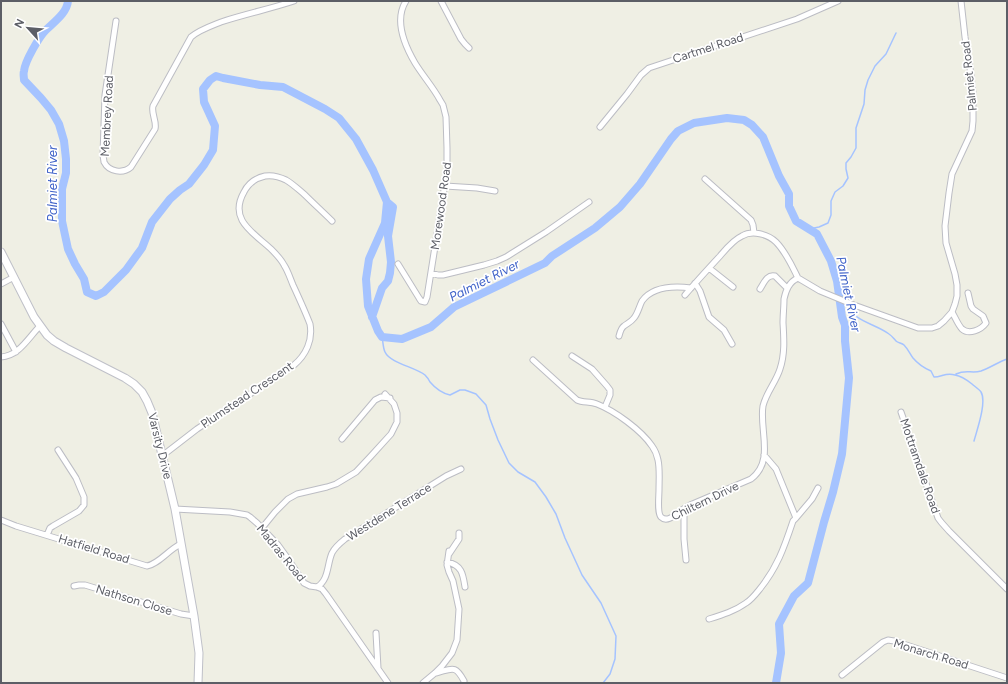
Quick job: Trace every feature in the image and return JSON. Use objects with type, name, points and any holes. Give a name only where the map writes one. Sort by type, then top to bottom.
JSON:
[{"type":"street","name":"Membrey Road","points":[[116,21],[105,95],[103,155],[105,164],[118,171],[122,171],[128,170],[131,167],[155,129],[156,125],[152,112],[153,106],[191,37],[199,31],[218,23],[294,1]]},
{"type":"street","name":"Morewood Road","points":[[398,264],[419,298],[425,302],[447,171],[445,111],[436,92],[415,63],[403,35],[400,16],[406,1]]},
{"type":"street","points":[[441,1],[462,39],[469,48]]},
{"type":"street","name":"Cartmel Road","points":[[600,127],[641,75],[649,68],[797,19],[838,1]]},
{"type":"street","name":"Palmiet Road","points":[[952,312],[955,304],[957,285],[946,242],[945,226],[952,174],[972,131],[973,121],[973,93],[961,1]]},
{"type":"street","name":"Plumstead Crescent","points":[[162,456],[197,429],[294,365],[303,357],[309,345],[311,330],[310,324],[285,266],[277,255],[267,245],[252,234],[242,222],[240,215],[240,204],[241,197],[245,190],[253,182],[263,177],[272,176],[282,178],[297,188],[332,221]]},
{"type":"street","points":[[705,179],[751,220],[754,233]]},
{"type":"street","points":[[445,186],[496,191]]},
{"type":"street","points":[[431,273],[443,275],[466,270],[506,257],[589,202]]},
{"type":"street","points":[[685,295],[736,240],[742,235],[749,233],[762,234],[776,242],[798,278],[820,291],[918,328],[932,328],[938,326],[952,312],[964,330],[976,330],[985,325],[986,322],[983,316],[971,306],[968,293]]},
{"type":"street","name":"Varsity Drive","points":[[1,252],[34,317],[47,335],[66,348],[125,378],[140,389],[147,401],[152,413],[175,509],[199,653],[198,683]]},
{"type":"street","points":[[709,268],[733,287]]},
{"type":"street","points":[[760,289],[769,276],[772,275],[775,276],[787,288],[794,280],[798,278]]},
{"type":"street","points":[[1,284],[14,277]]},
{"type":"street","points":[[695,283],[700,291],[709,317],[724,330],[732,344]]},
{"type":"street","points":[[619,336],[623,327],[630,323],[641,303],[648,296],[656,291],[668,288],[691,288]]},
{"type":"street","name":"Chiltern Drive","points":[[534,360],[577,400],[581,402],[592,402],[605,407],[631,425],[649,442],[654,449],[659,466],[659,506],[661,518],[670,518],[684,509],[751,479],[761,468],[764,455],[763,406],[778,376],[782,363],[784,344],[784,299],[787,288]]},
{"type":"street","points":[[1,324],[16,352]]},
{"type":"street","points":[[1,357],[8,356],[16,352],[40,326]]},
{"type":"street","points":[[572,356],[592,369],[608,386],[610,395],[605,407]]},
{"type":"street","points":[[262,528],[275,512],[292,496],[336,484],[353,474],[361,467],[391,434],[396,426],[397,413],[394,404],[385,394]]},
{"type":"street","points":[[342,439],[375,400],[390,398]]},
{"type":"street","name":"Mottramdale Road","points":[[900,412],[938,518],[1007,589]]},
{"type":"street","points":[[46,535],[50,528],[79,511],[83,507],[84,503],[84,498],[78,481],[58,450]]},
{"type":"street","points":[[764,455],[776,469],[796,518]]},
{"type":"street","name":"Westdene Terrace","points":[[317,587],[325,578],[330,558],[334,550],[345,539],[446,476],[461,469]]},
{"type":"street","points":[[709,618],[725,614],[746,603],[762,586],[777,565],[793,521],[812,498],[818,488]]},
{"type":"street","name":"Madras Road","points":[[175,509],[230,512],[246,515],[254,520],[272,538],[304,583],[317,587],[326,594],[388,683]]},
{"type":"street","points":[[684,509],[686,560]]},
{"type":"street","name":"Hatfield Road","points":[[1,520],[16,526],[147,566],[156,563],[172,549],[181,544]]},
{"type":"street","points":[[423,683],[435,673],[452,653],[457,640],[459,609],[447,562],[449,552],[458,539],[459,534]]},
{"type":"street","points":[[447,562],[455,564],[463,572],[465,587]]},
{"type":"street","name":"Nathson Close","points":[[74,586],[85,585],[181,614],[194,616]]},
{"type":"street","points":[[376,633],[378,669]]},
{"type":"street","name":"Monarch Road","points":[[842,675],[883,642],[888,640],[1007,678]]},
{"type":"street","points":[[435,673],[448,669],[454,669],[460,673],[464,680]]},
{"type":"waterway","name":"Palmiet River","points":[[68,1],[63,13],[43,33],[33,49],[25,67],[24,80],[51,110],[59,124],[64,141],[66,159],[66,173],[62,189],[62,221],[68,249],[84,279],[87,292],[96,296],[104,292],[126,270],[142,248],[152,222],[170,199],[189,184],[204,165],[213,150],[215,126],[204,102],[203,89],[210,80],[216,76],[260,85],[283,87],[339,118],[356,139],[373,170],[387,202],[385,223],[369,259],[366,279],[368,306],[382,337],[402,339],[431,327],[454,307],[545,263],[552,256],[595,228],[620,207],[640,184],[678,131],[694,123],[727,118],[744,120],[752,125],[763,137],[779,176],[789,194],[789,206],[796,221],[817,234],[831,261],[837,281],[842,317],[845,325],[845,341],[849,378],[842,454],[833,492],[808,583],[794,596],[779,624],[781,653],[776,683]]},
{"type":"waterway","points":[[809,229],[828,223],[831,215],[831,201],[835,192],[843,186],[848,178],[846,163],[856,148],[856,128],[864,104],[865,90],[868,80],[875,66],[886,54],[896,33]]},
{"type":"waterway","points":[[372,317],[382,288],[388,281],[390,273],[391,262],[388,236],[393,207],[387,202]]},
{"type":"waterway","points":[[838,282],[842,286],[846,300]]},
{"type":"waterway","points":[[847,304],[850,310],[859,318],[884,331],[897,342],[904,345],[915,360],[921,366],[931,371],[934,377],[949,374],[962,377],[981,392],[983,402],[974,441]]},
{"type":"waterway","points":[[382,337],[384,350],[388,356],[397,362],[421,372],[441,392],[450,395],[460,390],[465,390],[476,394],[486,405],[498,440],[509,463],[518,472],[535,482],[546,497],[556,514],[582,575],[601,603],[616,636],[615,659],[610,674],[603,683]]},
{"type":"waterway","points":[[956,374],[981,371],[1007,359]]}]
